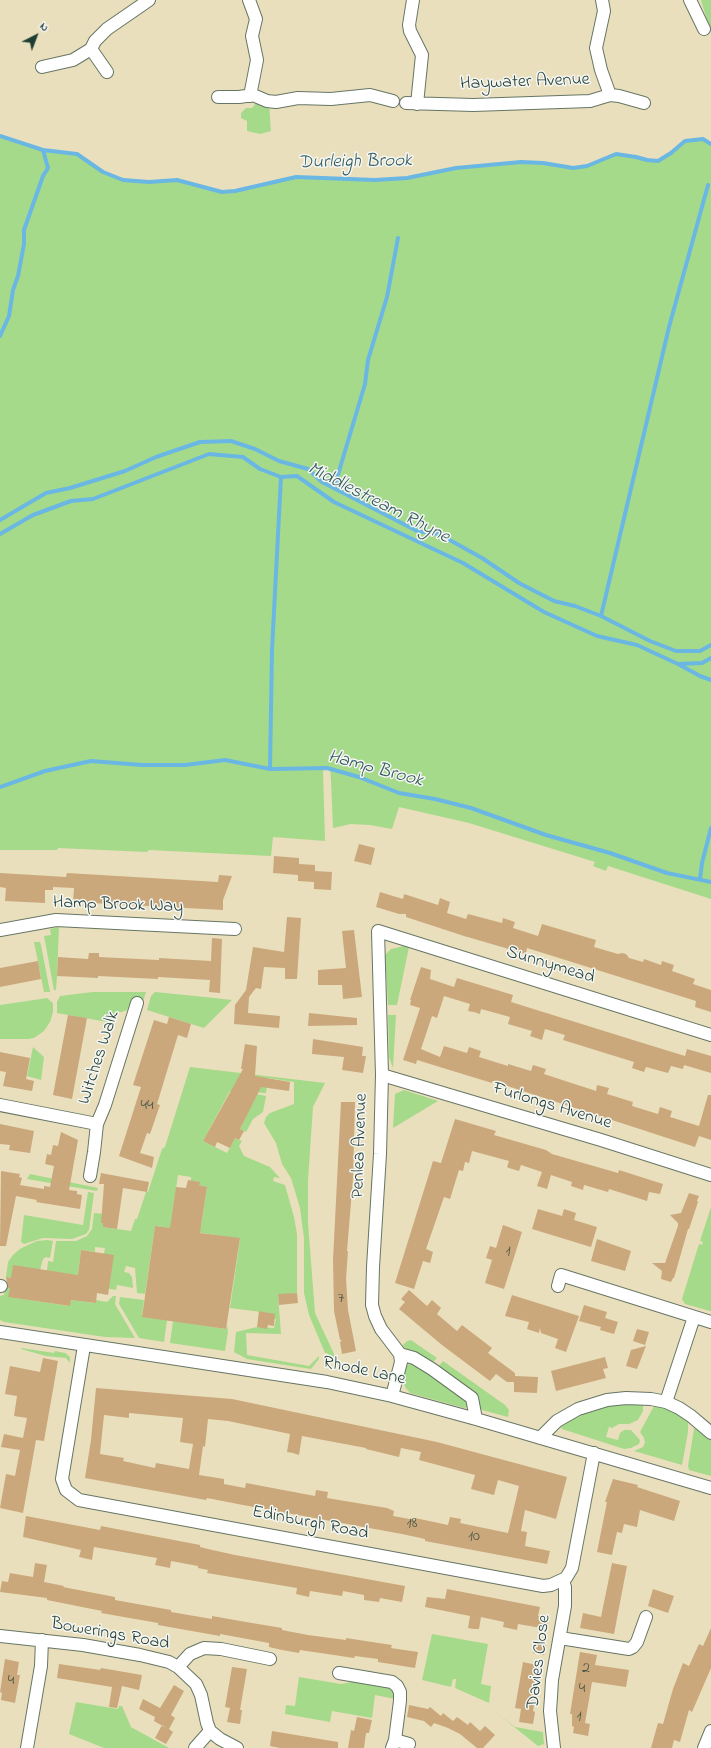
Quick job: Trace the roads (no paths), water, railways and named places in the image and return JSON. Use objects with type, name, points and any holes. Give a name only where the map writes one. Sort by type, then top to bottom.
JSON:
[{"type":"street","points":[[42,67],[73,60],[91,49],[95,41],[107,29],[149,0]]},
{"type":"street","points":[[249,0],[256,19],[252,36],[257,60],[250,96]]},
{"type":"street","name":"Haywater Avenue","points":[[413,0],[409,25],[410,31],[421,50],[422,55],[412,103],[473,105],[590,101],[610,95],[644,103]]},
{"type":"street","points":[[602,0],[604,11],[596,48],[601,70],[610,95]]},
{"type":"street","points":[[690,0],[704,28]]},
{"type":"street","points":[[91,49],[107,72]]},
{"type":"street","points":[[218,97],[239,98],[250,96],[276,102],[298,98],[331,99],[370,95],[393,101]]},
{"type":"street","name":"Hamp Brook Way","points":[[0,930],[56,920],[235,929]]},
{"type":"street","name":"Sunnymead","points":[[378,931],[711,1035]]},
{"type":"street","name":"Penlea Avenue","points":[[378,931],[382,1075],[380,1154],[372,1305],[377,1323],[400,1354]]},
{"type":"street","name":"Witches Walk","points":[[90,1176],[97,1124],[105,1105],[137,1003]]},
{"type":"street","name":"Furlongs Avenue","points":[[382,1075],[601,1140],[711,1175]]},
{"type":"street","name":"Witches Walk","points":[[0,1105],[97,1124]]},
{"type":"street","points":[[558,1286],[561,1275],[711,1322]]},
{"type":"street","points":[[666,1402],[694,1317]]},
{"type":"street","name":"Rhode Lane","points":[[0,1332],[327,1382],[392,1396],[476,1418],[711,1488]]},
{"type":"street","name":"Edinburgh Road","points":[[84,1346],[62,1472],[63,1483],[66,1490],[79,1500],[543,1586],[563,1581]]},
{"type":"street","points":[[392,1396],[401,1362],[400,1354],[414,1358],[468,1394],[474,1402],[476,1418]]},
{"type":"street","points":[[540,1438],[562,1417],[578,1409],[594,1404],[626,1398],[651,1399],[666,1402],[691,1416],[711,1433]]},
{"type":"street","points":[[563,1581],[570,1574],[572,1568],[594,1453]]},
{"type":"street","name":"Davies Close","points":[[554,1748],[550,1710],[552,1680],[565,1606],[565,1587],[563,1581]]},
{"type":"street","points":[[560,1638],[628,1649],[633,1647],[637,1642],[646,1617]]},
{"type":"street","name":"Bowerings Road","points":[[0,1636],[42,1640],[140,1655],[169,1662],[178,1667],[192,1680],[198,1689],[203,1701],[210,1731]]},
{"type":"street","points":[[27,1748],[41,1666],[42,1640]]},
{"type":"street","points":[[178,1667],[190,1654],[204,1648],[221,1649],[270,1658]]},
{"type":"street","points":[[339,1673],[392,1682],[397,1686],[400,1692],[400,1701],[394,1744],[409,1744]]},
{"type":"street","points":[[195,1748],[210,1731],[220,1740],[237,1748]]},
{"type":"street","points":[[704,1748],[711,1731]]},
{"type":"waterway","name":"Durleigh Brook","points":[[0,136],[43,150],[77,154],[103,172],[123,180],[149,182],[177,180],[222,192],[235,191],[296,177],[375,180],[407,178],[456,168],[521,162],[543,163],[573,168],[587,166],[616,154],[658,161],[671,153],[685,141],[703,139],[711,144]]},
{"type":"waterway","points":[[0,336],[9,316],[13,290],[18,276],[24,244],[24,230],[43,176],[48,168],[43,150]]},
{"type":"waterway","points":[[601,616],[669,327],[708,185]]},
{"type":"waterway","points":[[334,488],[365,384],[368,360],[387,297],[398,238]]},
{"type":"waterway","points":[[0,520],[46,493],[70,488],[125,471],[156,457],[200,442],[231,441],[255,449],[279,461],[308,469],[322,482],[417,531],[439,534],[482,558],[519,583],[554,601],[575,606],[601,616],[650,641],[676,651],[700,651],[711,645]]},
{"type":"waterway","name":"Middlestream Rhyne","points":[[0,534],[33,515],[71,501],[93,499],[209,454],[243,457],[260,469],[281,477],[297,476],[334,502],[463,563],[544,612],[597,636],[637,645],[711,680]]},
{"type":"waterway","points":[[270,769],[272,650],[281,477]]},
{"type":"waterway","points":[[678,664],[702,663],[711,658]]},
{"type":"waterway","name":"Hamp Brook","points":[[0,787],[45,771],[91,761],[142,765],[185,765],[225,760],[270,769],[327,768],[359,777],[399,793],[435,799],[471,808],[546,835],[610,853],[667,873],[711,882]]},
{"type":"waterway","points":[[700,879],[702,863],[711,828]]}]
